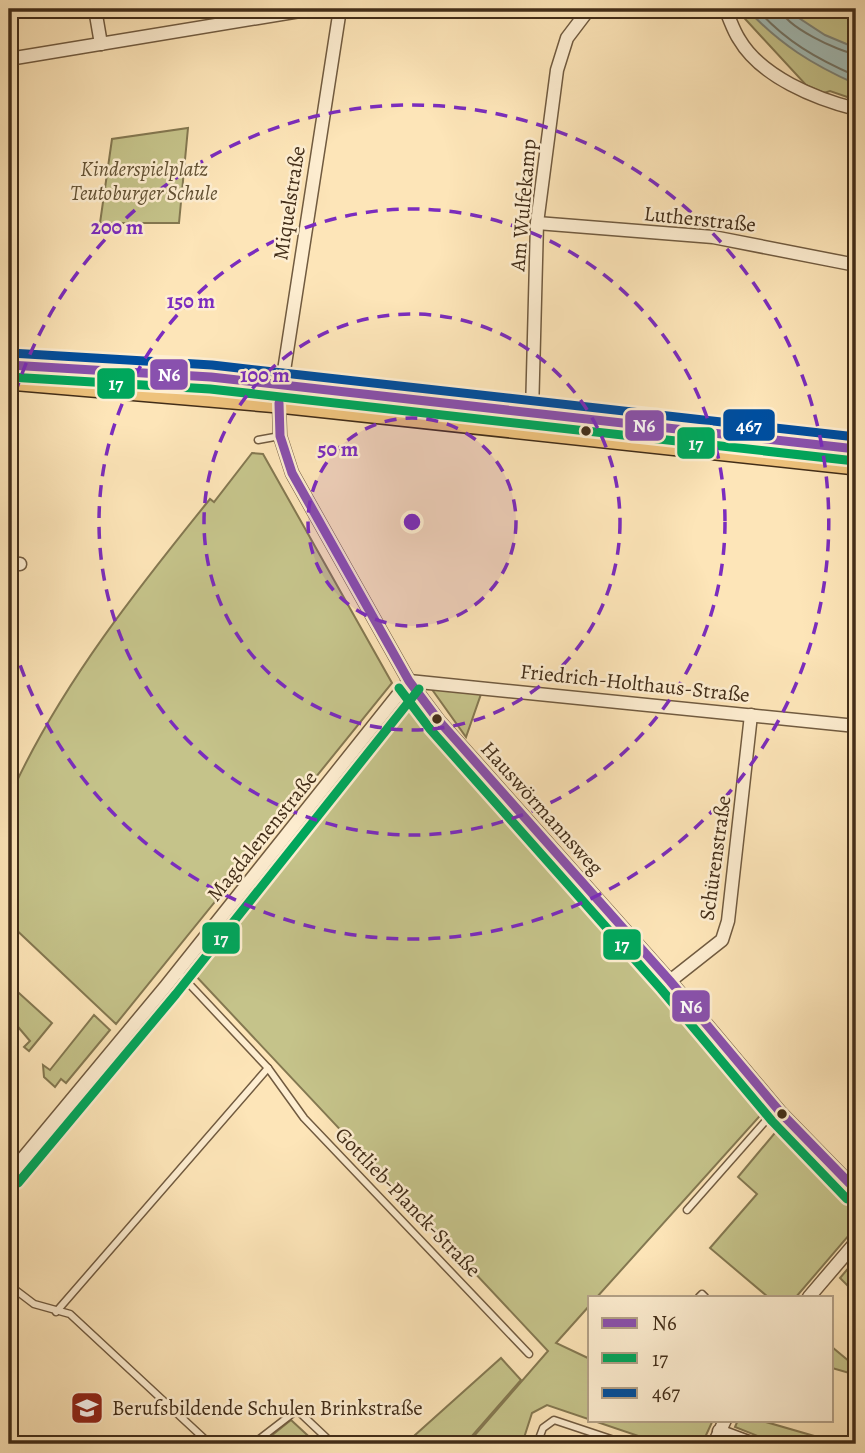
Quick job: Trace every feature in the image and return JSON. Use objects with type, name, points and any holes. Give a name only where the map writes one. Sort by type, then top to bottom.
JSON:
[{"type":"main road","points":[[9,365],[280,393],[856,465]]},
{"type":"main road","points":[[9,380],[280,393],[532,413],[856,449]]},
{"type":"street","points":[[95,9],[101,44]]},
{"type":"street","points":[[9,60],[312,9]]},
{"type":"street","name":"Miquelstraße","points":[[280,393],[340,9]]},
{"type":"street","name":"Am Wulfekamp","points":[[532,413],[537,223],[557,70],[567,38],[589,9]]},
{"type":"street","points":[[725,9],[739,41],[770,71],[821,97],[856,109]]},
{"type":"street","name":"Lutherstraße","points":[[537,223],[682,239],[713,237],[856,265]]},
{"type":"street","name":"Hauswörmannsweg","points":[[280,393],[280,436],[292,473],[409,681],[456,741],[670,981],[777,1108],[851,1178],[856,1191]]},
{"type":"street","name":"Friedrich-Holthaus-Straße","points":[[409,681],[856,726]]},
{"type":"street","name":"Magdalenenstraße","points":[[9,1175],[177,972],[409,681]]},
{"type":"street","name":"Schürenstraße","points":[[670,981],[688,970],[722,940],[728,921],[751,715]]},
{"type":"street","points":[[810,1296],[856,1242]]},
{"type":"street","points":[[714,1444],[722,1425],[754,1444]]},
{"type":"lane","points":[[258,440],[280,436]]},
{"type":"lane","name":"Gottlieb-Planck-Straße","points":[[177,972],[268,1068],[304,1118],[529,1354]]},
{"type":"lane","points":[[56,1312],[268,1068]]},
{"type":"lane","points":[[687,1210],[777,1108]]},
{"type":"lane","points":[[9,1285],[34,1304],[70,1314],[209,1444]]},
{"type":"lane","points":[[253,1444],[297,1410],[333,1444]]},
{"type":"lane","points":[[537,1444],[543,1428],[554,1420],[626,1444]]},
{"type":"green space","points":[[736,9],[856,9],[856,100],[830,91],[824,93],[806,85]]},
{"type":"green space","name":"Kinderspielplatz Teutoburger Schule","points":[[188,128],[179,223],[100,223],[112,139]]},
{"type":"green space","points":[[252,453],[263,454],[392,683],[116,1024],[9,923],[9,782],[15,785],[56,709],[104,636],[210,499],[214,502]]},
{"type":"green space","points":[[431,688],[481,694],[466,737]]},
{"type":"green space","points":[[406,706],[766,1109],[598,1296],[588,1296],[588,1307],[556,1343],[588,1358],[588,1419],[547,1405],[532,1413],[522,1444],[467,1444],[548,1351],[195,975],[194,967]]},
{"type":"green space","points":[[9,984],[52,1023],[29,1051],[24,1047],[30,1041],[19,1028],[13,1033],[9,1029]]},
{"type":"green space","points":[[94,1015],[110,1030],[66,1083],[61,1079],[55,1087],[44,1077],[43,1065],[50,1070]]},
{"type":"green space","points":[[779,1128],[816,1171],[856,1209],[856,1227],[797,1296],[767,1296],[710,1248],[757,1194],[738,1177]]},
{"type":"green space","points":[[856,1259],[856,1294],[840,1278]]},
{"type":"green space","points":[[834,1349],[856,1367],[856,1375],[834,1369]]},
{"type":"green space","points":[[501,1358],[521,1380],[465,1444],[405,1444]]},
{"type":"green space","points":[[291,1420],[317,1444],[261,1444]]},
{"type":"green space","points":[[597,1422],[712,1422],[702,1444],[662,1444]]},
{"type":"green space","points":[[737,1422],[766,1422],[842,1444],[778,1444],[735,1427]]},
{"type":"water","points":[[747,9],[785,9],[825,35],[856,48],[856,84],[797,53],[771,33]]},
{"type":"transit line","name":"467","points":[[10,353],[212,365],[856,437]]},
{"type":"transit line","name":"N6","points":[[9,365],[211,377],[856,449]]},
{"type":"transit line","name":"17","points":[[9,377],[210,389],[855,461]]},
{"type":"transit line","name":"N6","points":[[279,403],[280,436],[292,473],[409,681],[439,721],[670,981],[781,1113],[856,1190]]},
{"type":"transit line","name":"17","points":[[399,688],[430,729],[661,989],[772,1121],[847,1199]]},
{"type":"transit line","name":"17","points":[[18,1183],[176,994],[419,689]]},
{"type":"place","name":"Berufsbildende Schulen Brinkstraße","points":[[87,1408]]}]
